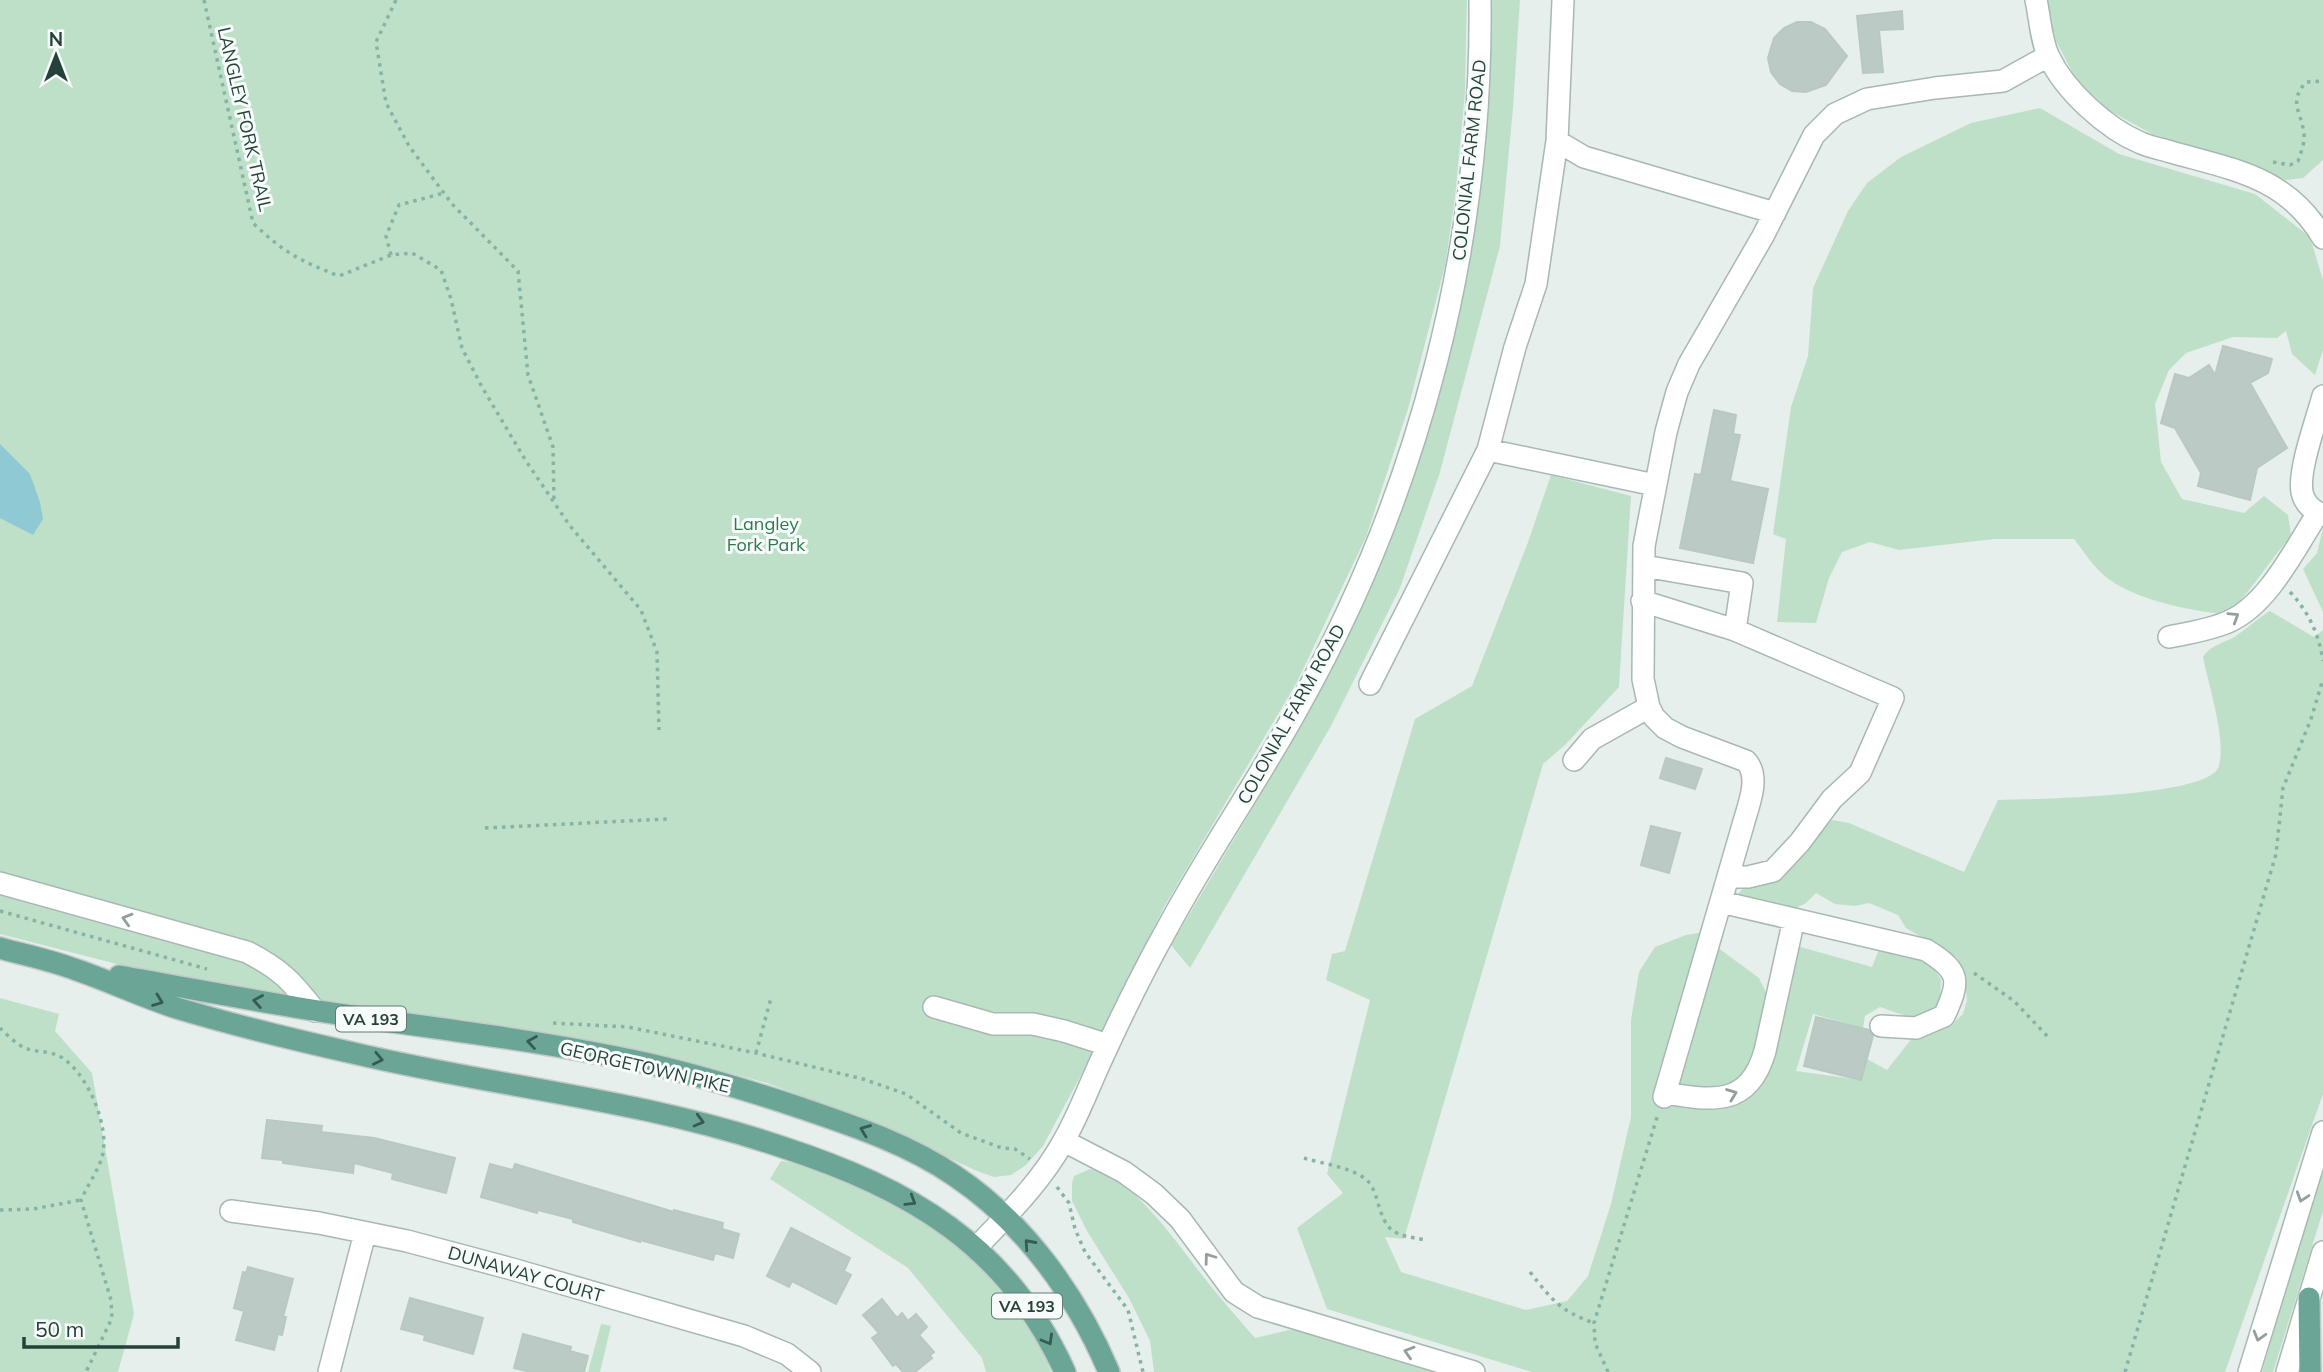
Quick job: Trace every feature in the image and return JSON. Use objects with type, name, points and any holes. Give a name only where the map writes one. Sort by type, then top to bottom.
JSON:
[{"type":"main road","name":"GEORGETOWN PIKE","points":[[0,948],[72,968],[314,1011],[619,1058],[757,1094],[866,1130],[913,1151],[972,1188],[1005,1217],[1039,1255],[1079,1312],[1109,1372]]},
{"type":"main road","name":"GEORGETOWN PIKE","points":[[72,968],[177,1009],[419,1068],[666,1113],[751,1136],[837,1166],[881,1184],[941,1220],[976,1248],[1008,1281],[1022,1300],[1049,1339],[1065,1372]]},
{"type":"main road","points":[[2309,1298],[2310,1372]]},
{"type":"street","name":"COLONIAL FARM ROAD","points":[[976,1248],[1034,1185],[1064,1141],[1130,997],[1171,921],[1300,706],[1352,603],[1394,502],[1435,369],[1456,277],[1478,110],[1480,0]]},
{"type":"street","points":[[1370,684],[1488,450],[1515,347],[1536,284],[1557,141],[1563,0]]},
{"type":"street","points":[[2036,0],[2049,56],[2079,98],[2105,122],[2140,143],[2239,171],[2264,181],[2285,193],[2302,208],[2323,238]]},
{"type":"street","points":[[1794,919],[1765,1051],[1760,1068],[1751,1083],[1741,1092],[1722,1098],[1664,1095],[1729,877],[1752,792],[1753,773],[1751,765],[1746,761],[1665,728],[1649,707],[1643,678],[1644,546],[1666,432],[1677,392],[1689,364],[1775,213],[1814,135],[1835,114],[1867,99],[1934,88],[2003,81],[2049,56]]},
{"type":"street","points":[[1557,141],[1584,157],[1775,213]]},
{"type":"street","points":[[2169,637],[2231,621],[2262,597],[2321,514],[2306,502],[2302,492],[2303,471],[2323,396]]},
{"type":"street","points":[[1488,450],[1655,485]]},
{"type":"street","points":[[1644,566],[1742,583],[1735,631]]},
{"type":"street","points":[[1642,601],[1735,631],[1893,698],[1860,773],[1832,799],[1800,842],[1773,871],[1748,877],[1729,877]]},
{"type":"street","points":[[1574,760],[1592,739],[1649,707]]},
{"type":"street","points":[[0,883],[247,952],[273,965],[293,982],[314,1011]]},
{"type":"street","points":[[1721,902],[1926,950],[1949,965],[1956,981],[1953,998],[1944,1016],[1916,1028],[1881,1026]]},
{"type":"street","points":[[934,1007],[993,1024],[1032,1024],[1108,1045]]},
{"type":"street","points":[[2249,1372],[2323,1132]]},
{"type":"street","points":[[1064,1141],[1124,1172],[1154,1194],[1180,1219],[1234,1293],[1258,1307],[1474,1372]]},
{"type":"street","name":"DUNAWAY COURT","points":[[231,1211],[319,1223],[407,1241],[744,1336],[787,1354],[810,1372]]},
{"type":"street","points":[[329,1372],[365,1233]]},
{"type":"street","points":[[2287,1372],[2323,1252]]},
{"type":"path","name":"LANGLEY FORK TRAIL","points":[[204,0],[253,223],[276,246],[302,262],[339,276],[391,254]]},
{"type":"path","points":[[396,0],[376,42],[386,103],[409,146],[444,193],[518,271],[528,375],[553,447],[554,503]]},
{"type":"path","points":[[2266,161],[2290,165],[2298,161],[2304,134],[2295,100],[2306,82],[2323,80]]},
{"type":"path","points":[[444,193],[399,205],[386,236],[391,254],[412,253],[440,270],[451,299],[462,348],[520,451],[570,526],[640,610],[657,652],[659,730]]},
{"type":"path","points":[[2276,578],[2310,618],[2321,647],[2323,661]]},
{"type":"path","points":[[2125,1372],[2276,854],[2283,788],[2311,719],[2323,679]]},
{"type":"path","points":[[485,828],[667,819]]},
{"type":"path","points":[[1934,955],[1951,960],[1975,973],[2014,1001],[2050,1039]]},
{"type":"path","points":[[756,1053],[771,998]]},
{"type":"path","points":[[0,1028],[25,1048],[55,1054],[67,1061],[84,1081],[104,1125],[102,1158],[81,1200],[111,1300],[111,1318],[86,1372]]},
{"type":"path","points":[[1608,1372],[1595,1343],[1594,1323],[1664,1095]]},
{"type":"path","points":[[1304,1158],[1347,1170],[1367,1180],[1390,1231],[1405,1237],[1426,1240]]},
{"type":"path","points":[[1055,1185],[1069,1203],[1075,1229],[1085,1252],[1128,1310],[1143,1372]]},
{"type":"path","points":[[0,1210],[33,1209],[81,1200]]},
{"type":"path","points":[[1530,1272],[1552,1300],[1571,1315],[1594,1323]]},
{"type":"green space","name":"Langley Fork Park","points":[[0,0],[1467,0],[1465,92],[1455,198],[1445,266],[1408,409],[1366,537],[1297,682],[1164,907],[1080,1077],[1043,1146],[1026,1165],[1011,1175],[994,1177],[870,1122],[767,1083],[679,1059],[179,980],[0,934]]},
{"type":"green space","points":[[1488,0],[1520,0],[1500,246],[1440,472],[1400,588],[1331,726],[1190,968],[1171,945],[1286,752],[1354,623],[1404,501],[1445,366],[1473,234],[1487,91]]},
{"type":"green space","points":[[2046,0],[2323,0],[2323,160],[2303,178],[2286,180],[2215,153],[2152,134],[2110,111],[2077,81],[2056,41]]},
{"type":"green space","points":[[2040,108],[2119,154],[2255,194],[2310,237],[2323,280],[2323,350],[2315,375],[2292,354],[2286,331],[2277,338],[2233,337],[2186,353],[2169,370],[2155,404],[2161,462],[2182,499],[2244,513],[2264,496],[2288,515],[2291,535],[2230,615],[2152,600],[2123,588],[2100,572],[2074,539],[1994,539],[1899,550],[1870,542],[1842,552],[1829,578],[1816,623],[1777,622],[1786,539],[1773,534],[1791,407],[1808,356],[1813,288],[1848,211],[1867,183],[1901,157],[1971,123]]},
{"type":"green space","points":[[1551,475],[1631,496],[1619,687],[1565,745],[1543,764],[1404,1239],[1385,1237],[1401,1272],[1526,1310],[1567,1301],[1588,1276],[1611,1204],[1631,1117],[1631,1020],[1639,972],[1655,947],[1698,933],[1759,978],[1771,1003],[1797,946],[1872,967],[1880,947],[1928,960],[1941,979],[1940,1002],[1926,1016],[1909,1017],[1880,1007],[1865,1016],[1863,1028],[1813,1014],[1796,1071],[1861,1080],[1867,1059],[1887,1070],[1913,1037],[1936,1032],[1951,1025],[1963,1014],[1967,1000],[1965,980],[1957,958],[1906,928],[1898,915],[1869,903],[1855,906],[1835,904],[1816,893],[1806,903],[1790,911],[1740,897],[1738,894],[1744,887],[1765,885],[1782,875],[1816,831],[1832,820],[1849,823],[1964,872],[1998,800],[2152,791],[2206,778],[2218,768],[2221,744],[2203,657],[2210,649],[2237,635],[2270,611],[2314,637],[2323,630],[2323,1094],[2225,1372],[1532,1372],[1327,1309],[1297,1228],[1343,1193],[1327,1174],[1370,1000],[1326,980],[1332,954],[1345,951],[1415,719],[1472,686]]},
{"type":"green space","points":[[2323,529],[2323,612],[2303,569],[2317,553]]},
{"type":"green space","points":[[0,998],[59,1014],[55,1031],[92,1073],[134,1314],[118,1372],[0,1372]]},
{"type":"green space","points":[[2323,1160],[2323,1211],[2273,1372],[2262,1372]]},
{"type":"green space","points":[[781,1161],[817,1169],[852,1183],[947,1237],[979,1267],[1009,1301],[1034,1337],[1051,1372],[986,1372],[982,1358],[908,1268],[770,1179]]},
{"type":"green space","points":[[1090,1169],[1121,1183],[1152,1212],[1255,1338],[1289,1330],[1305,1331],[1459,1372],[1154,1372],[1150,1341],[1129,1298],[1087,1231],[1072,1201],[1074,1176]]},
{"type":"green space","points":[[601,1324],[611,1326],[600,1372],[588,1372]]},
{"type":"water","points":[[0,444],[30,474],[43,519],[33,535],[0,518]]},
{"type":"building","points":[[1902,11],[1903,29],[1879,30],[1883,72],[1863,73],[1857,16]]},
{"type":"building","points":[[1797,22],[1811,22],[1825,29],[1847,56],[1826,85],[1806,92],[1792,91],[1780,84],[1771,72],[1768,58],[1774,38],[1784,28]]},
{"type":"building","points":[[2223,346],[2272,359],[2268,373],[2250,383],[2287,448],[2257,468],[2250,500],[2198,486],[2201,473],[2175,428],[2161,423],[2175,374],[2189,378],[2209,365],[2215,375]]},
{"type":"building","points":[[1714,410],[1736,415],[1733,434],[1740,435],[1730,481],[1768,489],[1753,563],[1680,548],[1695,474],[1701,475]]},
{"type":"building","points":[[1666,758],[1702,769],[1695,789],[1660,778]]},
{"type":"building","points":[[1651,826],[1680,833],[1669,873],[1641,865]]},
{"type":"building","points":[[1816,1017],[1869,1030],[1873,1036],[1861,1080],[1804,1066]]},
{"type":"building","points":[[267,1120],[322,1126],[321,1132],[374,1138],[455,1158],[446,1193],[392,1179],[393,1173],[354,1163],[353,1173],[262,1158]]},
{"type":"building","points":[[490,1164],[513,1170],[515,1164],[674,1212],[723,1223],[722,1229],[739,1234],[733,1258],[715,1253],[713,1260],[640,1242],[573,1222],[573,1219],[538,1210],[537,1213],[481,1197]]},
{"type":"building","points":[[791,1228],[850,1258],[844,1271],[851,1275],[836,1304],[792,1281],[789,1287],[767,1276]]},
{"type":"building","points":[[248,1267],[293,1279],[283,1317],[286,1317],[282,1335],[278,1334],[274,1350],[236,1340],[244,1311],[234,1308],[243,1272],[246,1273]]},
{"type":"building","points":[[410,1298],[483,1318],[473,1354],[424,1340],[425,1335],[401,1329]]},
{"type":"building","points":[[882,1299],[897,1318],[902,1313],[908,1321],[916,1314],[927,1327],[919,1335],[934,1352],[930,1355],[932,1358],[915,1372],[903,1372],[896,1364],[893,1366],[872,1338],[879,1333],[863,1315]]},
{"type":"building","points":[[523,1334],[571,1347],[570,1351],[588,1356],[584,1372],[530,1372],[514,1368]]}]
